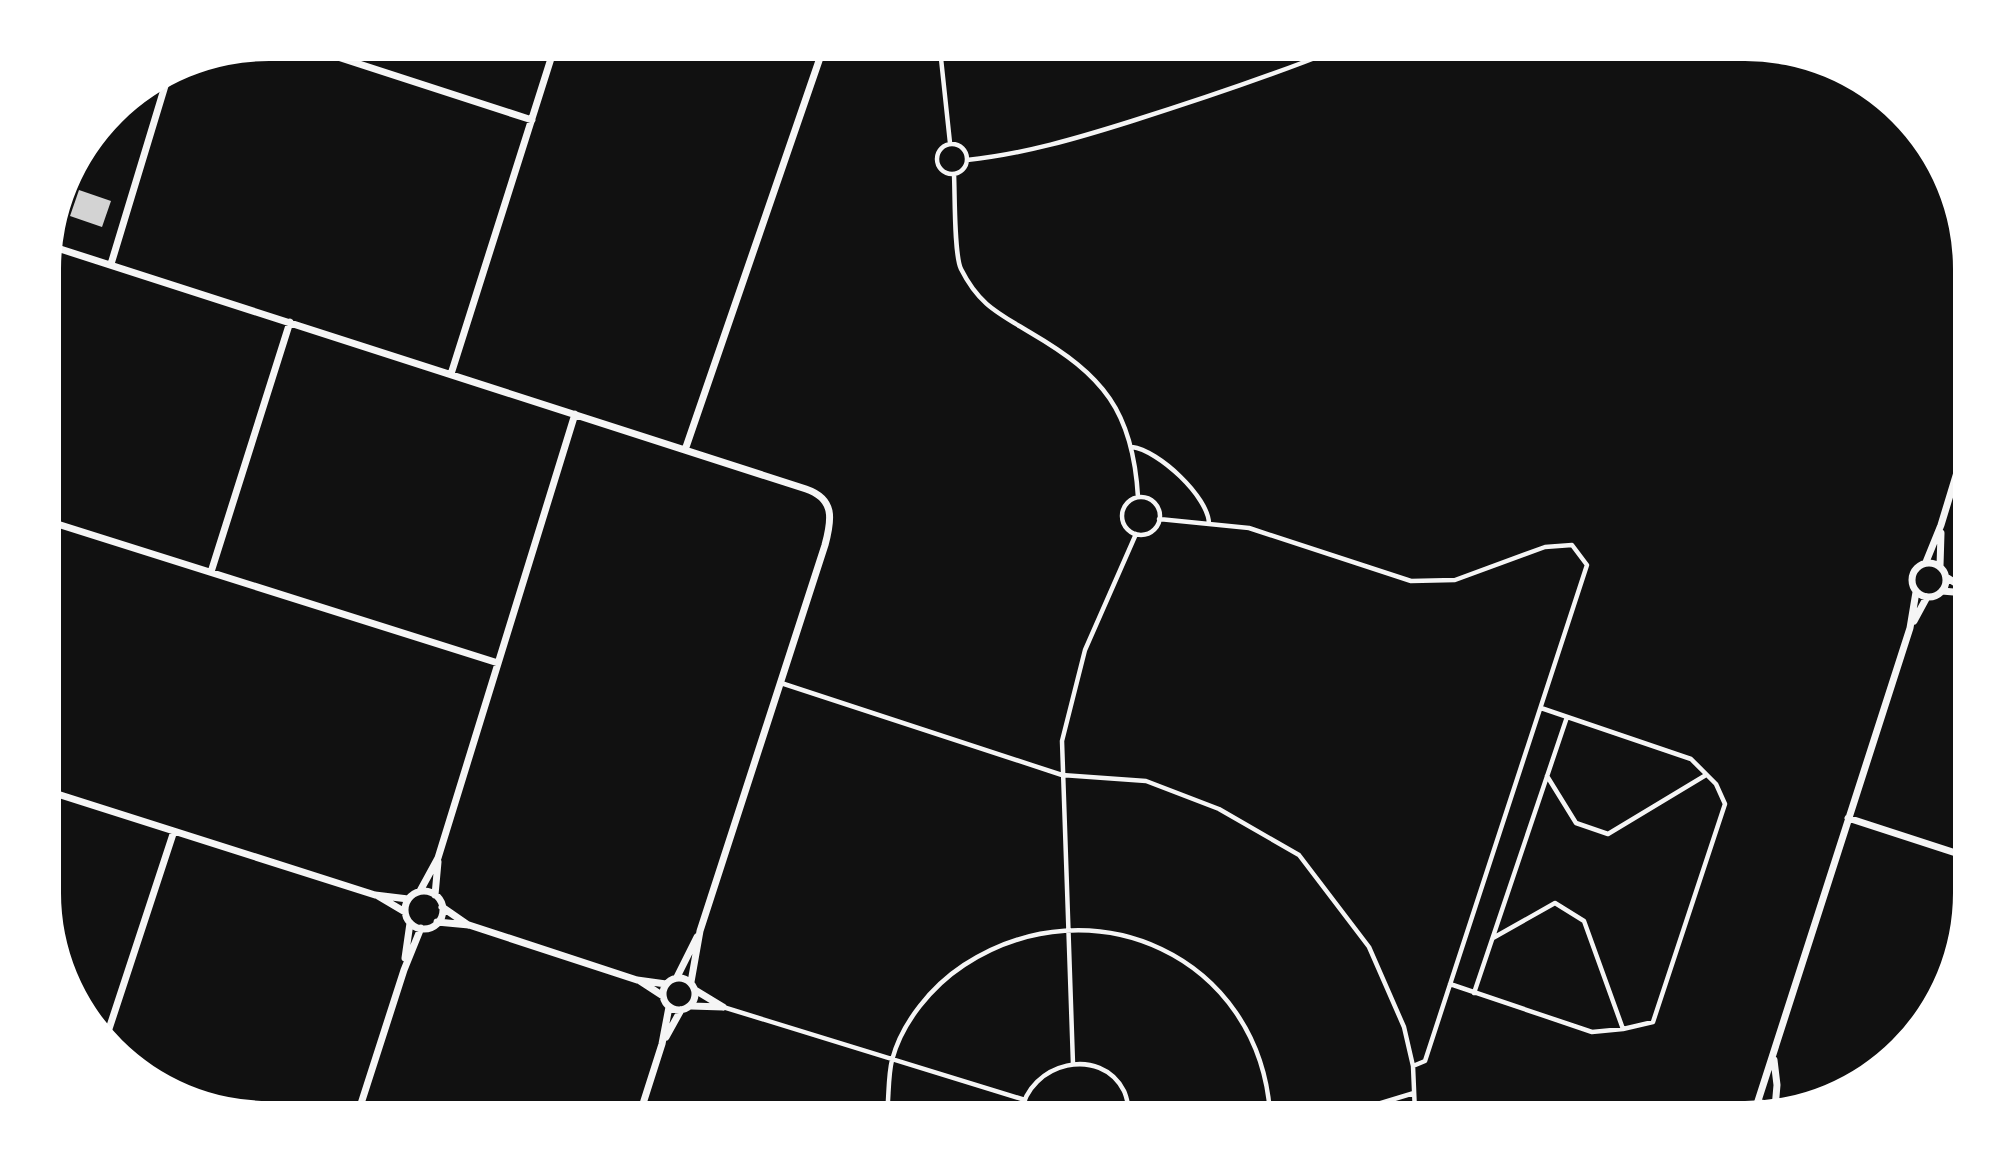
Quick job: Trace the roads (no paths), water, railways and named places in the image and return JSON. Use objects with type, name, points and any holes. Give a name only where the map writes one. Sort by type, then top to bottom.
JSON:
[{"type":"street","points":[[353,62],[532,120]]},
{"type":"street","points":[[451,374],[550,62]]},
{"type":"street","points":[[685,450],[819,62]]},
{"type":"street","points":[[111,264],[165,89]]},
{"type":"street","points":[[62,249],[818,493],[829,506],[831,521],[700,931],[691,982],[695,990],[723,1007]]},
{"type":"street","points":[[211,572],[290,322]]},
{"type":"street","points":[[61,795],[375,895],[408,899],[421,891],[438,858],[575,414]]},
{"type":"street","points":[[1758,1100],[1910,628],[1916,592],[1912,574],[1926,562],[1952,489]]},
{"type":"street","points":[[61,525],[498,663]]},
{"type":"street","points":[[1941,525],[1940,566],[1952,581]]},
{"type":"street","points":[[1926,562],[1940,566]]},
{"type":"street","points":[[1942,590],[1946,577]]},
{"type":"street","points":[[1910,628],[1927,597],[1942,590],[1952,590]]},
{"type":"street","points":[[1916,592],[1927,597]]},
{"type":"street","points":[[1848,818],[1952,852]]},
{"type":"street","points":[[110,1026],[174,831]]},
{"type":"street","points":[[438,858],[435,895],[442,907],[469,925]]},
{"type":"street","points":[[421,891],[435,895]]},
{"type":"street","points":[[375,895],[405,912],[410,923],[404,970]]},
{"type":"street","points":[[405,912],[408,899]]},
{"type":"street","points":[[438,922],[442,907]]},
{"type":"street","points":[[410,923],[421,928],[438,922],[469,925],[637,979],[666,984],[677,977],[700,931]]},
{"type":"street","points":[[362,1101],[404,970],[421,928]]},
{"type":"street","points":[[677,977],[691,982]]},
{"type":"street","points":[[637,979],[663,996],[669,1007],[662,1044],[644,1101]]},
{"type":"street","points":[[663,996],[666,984]]},
{"type":"street","points":[[691,1006],[695,990]]},
{"type":"street","points":[[669,1007],[681,1010],[691,1006],[723,1007]]},
{"type":"street","points":[[662,1044],[681,1010]]},
{"type":"street","points":[[1773,1056],[1776,1098]]},
{"type":"lane","points":[[967,160],[1008,156],[1103,130],[1245,86],[1307,61]]},
{"type":"lane","points":[[941,62],[950,144]]},
{"type":"lane","points":[[950,144],[963,148],[967,160],[963,169],[954,174],[942,170],[937,160],[940,149],[950,144]]},
{"type":"lane","points":[[954,174],[960,267],[985,306],[1072,357],[1107,394],[1121,417],[1132,447],[1138,497]]},
{"type":"lane","points":[[1132,447],[1147,450],[1163,460],[1208,511],[1209,524]]},
{"type":"lane","points":[[1138,497],[1154,503],[1159,519],[1149,533],[1136,534],[1126,527],[1122,515],[1127,503],[1138,497]]},
{"type":"lane","points":[[1159,519],[1249,528],[1411,581],[1455,580],[1545,547],[1572,545],[1587,565],[1425,1061],[1413,1066]]},
{"type":"lane","points":[[1073,1064],[1062,741],[1085,650],[1136,534]]},
{"type":"lane","points":[[781,683],[1062,775],[1146,781],[1220,809],[1298,855],[1369,947],[1404,1027],[1413,1066],[1414,1100]]},
{"type":"lane","points":[[1450,985],[1592,1032],[1653,1022],[1725,804],[1716,785],[1691,759],[1541,708]]},
{"type":"lane","points":[[1474,992],[1567,717]]},
{"type":"lane","points":[[1547,776],[1576,823],[1608,834],[1706,775]]},
{"type":"lane","points":[[1492,939],[1555,904],[1584,921],[1623,1029]]},
{"type":"lane","points":[[888,1101],[892,1060],[909,1023],[941,980],[987,950],[1027,936],[1068,928],[1114,932],[1194,967],[1224,995],[1244,1026],[1262,1066],[1268,1100]]},
{"type":"lane","points":[[723,1007],[1025,1100],[1031,1087],[1047,1072],[1073,1064],[1098,1067],[1124,1090],[1127,1100]]},
{"type":"lane","points":[[1390,1100],[1414,1093]]}]
